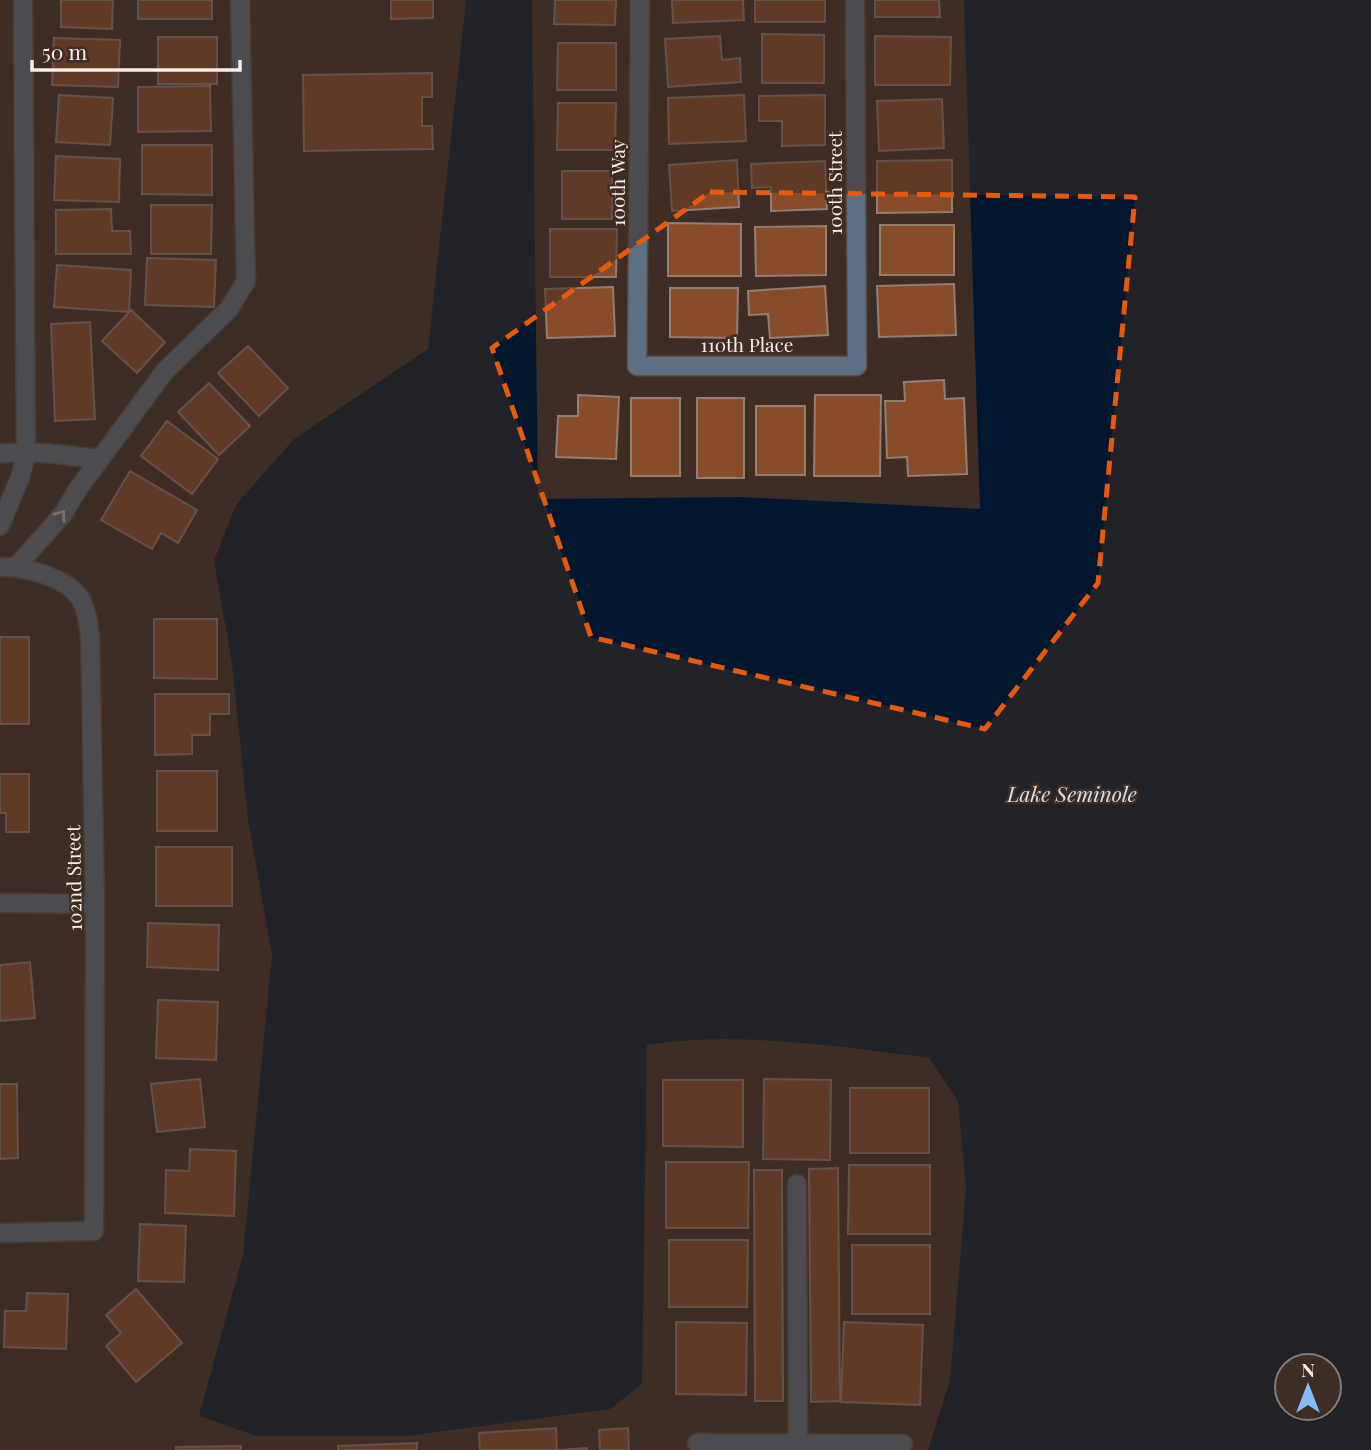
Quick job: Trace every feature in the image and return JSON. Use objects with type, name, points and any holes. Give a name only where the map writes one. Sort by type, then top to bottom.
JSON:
[{"type":"street","points":[[0,526],[21,475],[26,454],[23,0]]},
{"type":"street","points":[[8,567],[63,514],[99,459],[164,371],[229,309],[246,281],[240,0]]},
{"type":"street","name":"100th Way","points":[[638,366],[640,0]]},
{"type":"street","name":"100th Street","points":[[855,0],[856,366]]},
{"type":"street","name":"110th Place","points":[[638,366],[856,366]]},
{"type":"street","points":[[0,453],[46,453],[99,459]]},
{"type":"street","name":"102nd Street","points":[[0,1233],[94,1231],[95,904],[90,634],[82,600],[66,583],[8,567]]},
{"type":"street","points":[[0,902],[95,904]]},
{"type":"street","points":[[797,1184],[798,1446]]},
{"type":"street","points":[[697,1443],[798,1446],[903,1444]]},
{"type":"highlighted area","points":[[710,192],[1135,197],[1098,583],[985,729],[591,637],[492,348]]},
{"type":"water","name":"Lake Seminole","points":[[466,0],[532,0],[538,499],[741,497],[980,509],[964,0],[1371,0],[1371,1450],[928,1450],[950,1380],[966,1187],[958,1101],[929,1058],[824,1045],[752,1040],[717,1039],[647,1045],[642,1384],[610,1409],[407,1436],[257,1436],[199,1416],[243,1255],[272,955],[248,819],[232,663],[214,561],[236,505],[294,439],[428,349]]},
{"type":"building","points":[[61,0],[113,0],[112,29],[61,27]]},
{"type":"building","points":[[138,0],[212,0],[212,19],[138,19]]},
{"type":"building","points":[[391,0],[433,0],[433,18],[391,19]]},
{"type":"building","points":[[555,0],[616,0],[615,25],[554,24]]},
{"type":"building","points":[[672,0],[743,0],[744,20],[673,23]]},
{"type":"building","points":[[755,0],[825,0],[825,22],[755,22]]},
{"type":"building","points":[[875,0],[939,0],[940,17],[875,17]]},
{"type":"building","points":[[762,34],[824,35],[824,83],[762,83]]},
{"type":"building","points":[[720,36],[722,60],[740,58],[741,82],[668,87],[665,39]]},
{"type":"building","points":[[875,36],[951,37],[950,85],[875,85]]},
{"type":"building","points":[[158,37],[217,37],[217,84],[158,84]]},
{"type":"building","points":[[54,38],[120,40],[118,87],[52,85]]},
{"type":"building","points":[[558,43],[616,43],[616,90],[557,90]]},
{"type":"building","points":[[432,73],[432,97],[422,97],[422,126],[432,126],[433,149],[304,151],[303,75]]},
{"type":"building","points":[[210,86],[211,131],[138,132],[138,87]]},
{"type":"building","points":[[59,95],[113,98],[110,145],[56,142]]},
{"type":"building","points":[[744,95],[746,141],[669,144],[668,98]]},
{"type":"building","points":[[825,95],[825,145],[782,146],[782,121],[759,121],[759,96]]},
{"type":"building","points":[[942,99],[944,148],[879,151],[877,101]]},
{"type":"building","points":[[558,103],[616,103],[615,150],[557,150]]},
{"type":"building","points":[[142,145],[212,145],[212,195],[142,194]]},
{"type":"building","points":[[56,156],[120,159],[119,202],[54,200]]},
{"type":"building","points":[[737,160],[739,207],[672,211],[669,165]]},
{"type":"building","points":[[952,160],[952,212],[877,213],[877,161]]},
{"type":"building","points":[[825,161],[827,209],[771,211],[771,187],[752,188],[751,164]]},
{"type":"building","points":[[562,171],[612,171],[612,219],[562,219]]},
{"type":"building","points":[[151,205],[212,205],[211,254],[151,254]]},
{"type":"building","points":[[111,209],[112,231],[130,231],[131,254],[56,254],[56,210]]},
{"type":"building","points":[[668,223],[741,224],[741,276],[668,276]]},
{"type":"building","points":[[880,225],[954,225],[954,275],[880,275]]},
{"type":"building","points":[[826,226],[826,275],[756,276],[755,227]]},
{"type":"building","points":[[550,229],[617,229],[616,277],[550,277]]},
{"type":"building","points":[[147,258],[216,260],[214,307],[145,305]]},
{"type":"building","points":[[57,265],[131,270],[129,312],[54,307]]},
{"type":"building","points":[[954,284],[956,335],[879,337],[877,286]]},
{"type":"building","points":[[825,286],[828,335],[770,338],[768,314],[749,315],[748,291]]},
{"type":"building","points":[[613,287],[615,336],[547,338],[545,289]]},
{"type":"building","points":[[670,288],[738,288],[737,338],[670,337]]},
{"type":"building","points":[[131,310],[165,342],[137,373],[102,341]]},
{"type":"building","points":[[90,322],[95,419],[55,421],[51,324]]},
{"type":"building","points":[[248,346],[288,388],[259,416],[218,373]]},
{"type":"building","points":[[944,380],[945,399],[964,398],[967,474],[908,476],[907,457],[887,458],[885,401],[905,401],[904,382]]},
{"type":"building","points":[[209,383],[250,426],[219,455],[178,412]]},
{"type":"building","points":[[578,395],[619,397],[616,459],[556,457],[558,416],[578,416]]},
{"type":"building","points":[[815,395],[881,395],[880,476],[814,476]]},
{"type":"building","points":[[631,398],[680,398],[680,476],[631,476]]},
{"type":"building","points":[[697,398],[744,398],[744,478],[697,478]]},
{"type":"building","points":[[756,406],[805,406],[805,475],[756,475]]},
{"type":"building","points":[[167,421],[218,459],[192,494],[141,456]]},
{"type":"building","points":[[130,471],[197,510],[178,543],[161,533],[152,549],[101,520]]},
{"type":"building","points":[[154,619],[217,619],[217,679],[154,678]]},
{"type":"building","points":[[0,637],[29,637],[29,724],[0,724]]},
{"type":"building","points":[[155,694],[229,694],[229,714],[210,714],[210,735],[192,735],[192,754],[155,755]]},
{"type":"building","points":[[157,771],[217,771],[217,831],[157,831]]},
{"type":"building","points":[[0,774],[29,774],[29,832],[6,832],[6,813],[0,813]]},
{"type":"building","points":[[156,847],[232,847],[232,906],[156,906]]},
{"type":"building","points":[[148,923],[219,925],[218,970],[147,967]]},
{"type":"building","points":[[30,962],[35,1018],[0,1021],[0,965]]},
{"type":"building","points":[[158,1000],[218,1002],[216,1060],[156,1058]]},
{"type":"building","points":[[200,1079],[205,1127],[157,1132],[151,1084]]},
{"type":"building","points":[[764,1079],[831,1080],[830,1160],[763,1159]]},
{"type":"building","points":[[663,1080],[743,1080],[743,1147],[663,1146]]},
{"type":"building","points":[[0,1084],[17,1084],[18,1158],[0,1159]]},
{"type":"building","points":[[850,1088],[929,1088],[929,1153],[850,1153]]},
{"type":"building","points":[[190,1149],[236,1151],[234,1216],[165,1213],[166,1170],[189,1171]]},
{"type":"building","points":[[666,1162],[749,1162],[748,1228],[666,1228]]},
{"type":"building","points":[[849,1165],[930,1165],[930,1234],[848,1234]]},
{"type":"building","points":[[838,1168],[840,1401],[811,1402],[809,1169]]},
{"type":"building","points":[[754,1170],[782,1170],[783,1401],[755,1401]]},
{"type":"building","points":[[140,1224],[186,1226],[184,1282],[138,1281]]},
{"type":"building","points":[[669,1240],[748,1240],[747,1307],[669,1307]]},
{"type":"building","points":[[852,1245],[930,1245],[930,1314],[852,1314]]},
{"type":"building","points":[[136,1289],[182,1343],[136,1382],[106,1346],[121,1333],[106,1315]]},
{"type":"building","points":[[27,1293],[68,1294],[66,1349],[4,1347],[5,1311],[26,1311]]},
{"type":"building","points":[[676,1322],[747,1323],[746,1395],[676,1394]]},
{"type":"building","points":[[844,1322],[923,1325],[920,1405],[841,1402]]},
{"type":"building","points":[[556,1428],[557,1450],[480,1450],[479,1433]]},
{"type":"building","points":[[628,1428],[629,1450],[600,1450],[599,1430]]},
{"type":"building","points":[[417,1443],[417,1450],[338,1450],[338,1446]]},
{"type":"building","points":[[241,1446],[241,1450],[176,1450],[176,1447]]}]
